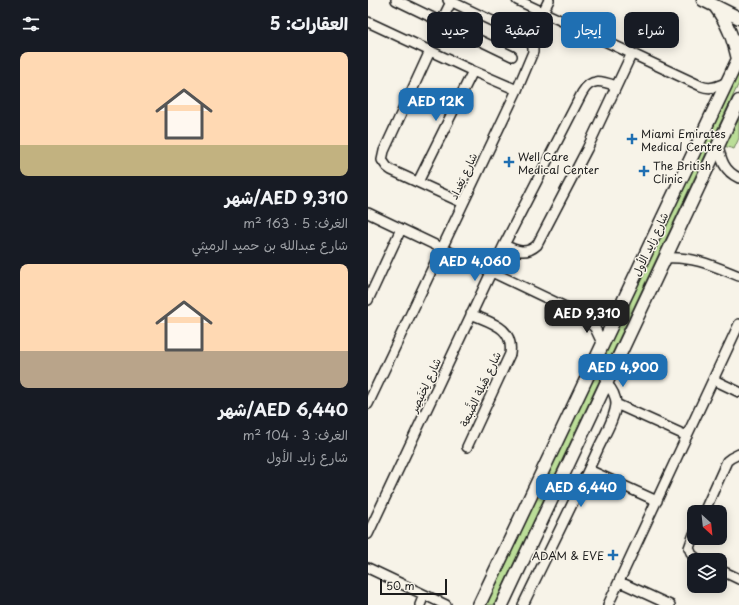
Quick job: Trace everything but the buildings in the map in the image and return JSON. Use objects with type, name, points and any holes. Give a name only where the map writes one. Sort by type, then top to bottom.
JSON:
[{"type":"main road","points":[[703,0],[739,18]]},
{"type":"main road","points":[[715,6],[729,28],[739,58]]},
{"type":"main road","name":"شارع زايد الأول","points":[[477,605],[739,58]]},
{"type":"main road","name":"شارع زايد الأول","points":[[502,605],[739,101]]},
{"type":"street","points":[[396,0],[427,15]]},
{"type":"street","points":[[445,12],[450,0]]},
{"type":"street","name":"شارع بَغداد","points":[[368,404],[517,90],[533,52],[531,42],[523,35],[450,0]]},
{"type":"street","points":[[517,0],[543,12],[549,0]]},
{"type":"street","points":[[553,17],[703,87],[714,88],[727,82]]},
{"type":"street","points":[[369,25],[517,90]]},
{"type":"street","points":[[483,42],[512,56]]},
{"type":"street","points":[[430,51],[382,155],[382,160],[387,167],[463,203]]},
{"type":"street","points":[[504,245],[524,252],[529,251],[537,245],[587,149],[632,53]]},
{"type":"street","points":[[418,182],[473,71]]},
{"type":"street","name":"شارع لِخنَيصِر","points":[[368,534],[504,245],[585,88],[596,81],[602,81],[616,86]]},
{"type":"street","points":[[718,144],[723,163],[736,177]]},
{"type":"street","points":[[368,213],[582,315],[597,317],[612,314],[619,310]]},
{"type":"street","points":[[368,300],[401,229]]},
{"type":"street","points":[[665,258],[683,257],[693,259],[739,276]]},
{"type":"street","name":"شارع هَيلة الضَّبعة","points":[[467,447],[510,354],[511,347],[507,333],[501,328],[471,314]]},
{"type":"street","points":[[582,315],[595,328],[602,345]]},
{"type":"street","points":[[608,605],[739,324]]},
{"type":"street","points":[[714,380],[739,392]]},
{"type":"street","points":[[523,605],[589,470],[613,415],[616,404],[614,392],[606,383]]},
{"type":"street","points":[[616,404],[687,436]]},
{"type":"street","points":[[707,505],[727,461],[739,454]]},
{"type":"street","points":[[589,470],[657,501]]},
{"type":"street","points":[[368,568],[446,605]]},
{"type":"street","points":[[727,573],[739,579]]},
{"type":"street","points":[[620,582],[670,605]]},
{"type":"street","points":[[420,605],[424,595]]},
{"type":"green space","points":[[739,70],[739,83],[494,605],[486,605]]},
{"type":"green space","points":[[739,119],[739,138],[734,149],[724,146]]},
{"type":"place","name":"Miami Emirates Medical Centre","points":[[632,139]]},
{"type":"place","name":"Well Care Medical Center","points":[[509,162]]},
{"type":"place","name":"The British Clinic","points":[[644,171]]},
{"type":"place","name":"ADAM & EVE","points":[[613,555]]}]
